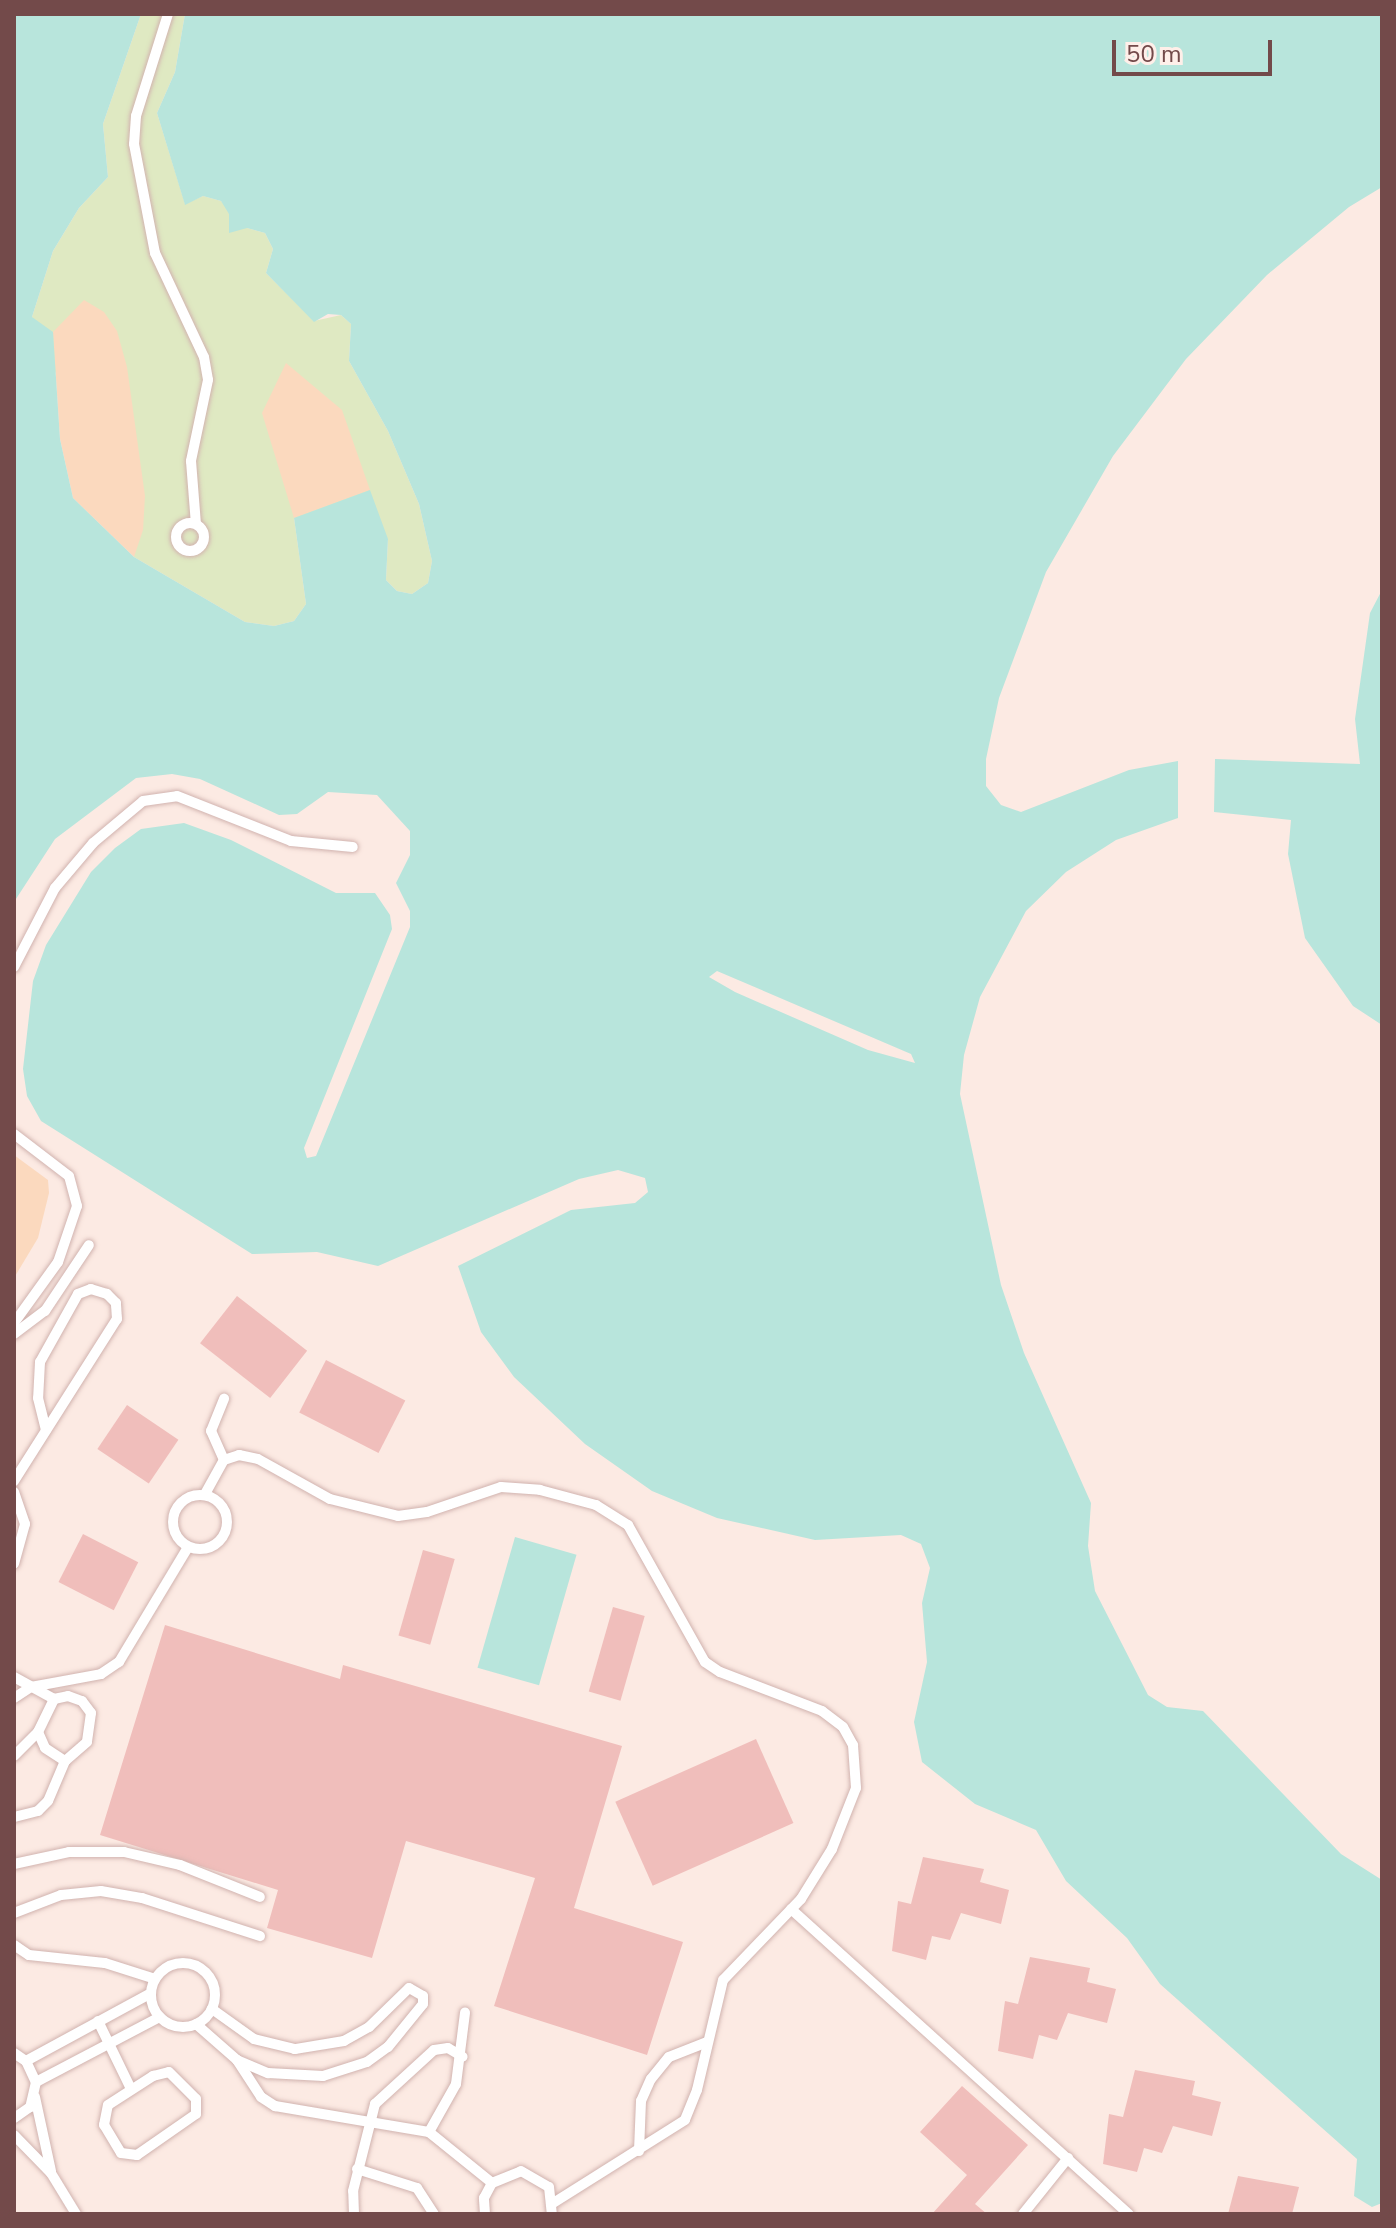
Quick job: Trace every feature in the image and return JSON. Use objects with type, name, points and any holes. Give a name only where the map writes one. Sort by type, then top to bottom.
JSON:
[{"type":"lane","points":[[168,14],[136,116],[134,144],[155,253],[204,357],[208,380],[191,461],[196,524]]},
{"type":"lane","points":[[14,967],[55,888],[103,833],[143,801],[177,796],[291,841],[353,847]]},
{"type":"lane","points":[[14,1134],[69,1176],[75,1189],[74,1226],[58,1262],[14,1323]]},
{"type":"lane","points":[[14,1334],[45,1311],[89,1245]]},
{"type":"lane","points":[[58,1262],[73,1268]]},
{"type":"lane","points":[[14,1481],[117,1319],[116,1303],[107,1294],[91,1289],[78,1294],[40,1362],[38,1398],[46,1430]]},
{"type":"lane","points":[[224,1399],[211,1431],[224,1460]]},
{"type":"lane","points":[[205,1494],[224,1460],[239,1455],[258,1459],[330,1499],[386,1514],[427,1512],[501,1487],[520,1487],[596,1505],[628,1525],[705,1662],[720,1672],[822,1711],[843,1727],[853,1745],[856,1788],[832,1849],[791,1909],[723,1980],[691,2109],[685,2120],[552,2208],[537,2176],[521,2171],[492,2183],[484,2198],[485,2214]]},
{"type":"lane","points":[[14,1492],[25,1524],[14,1564]]},
{"type":"lane","points":[[205,1494],[225,1511],[223,1537],[201,1550],[188,1547],[174,1528],[177,1506],[189,1496],[205,1494]]},
{"type":"lane","points":[[14,1698],[31,1687],[81,1680],[119,1662],[188,1547]]},
{"type":"lane","points":[[14,1677],[54,1699],[68,1696],[91,1713],[87,1742],[65,1761],[48,1801],[38,1811],[14,1817]]},
{"type":"lane","points":[[14,1756],[38,1732],[54,1699]]},
{"type":"lane","points":[[38,1732],[45,1748],[65,1761]]},
{"type":"lane","points":[[14,1864],[69,1852],[124,1852],[180,1865],[260,1897]]},
{"type":"lane","points":[[14,1913],[61,1895],[101,1891],[142,1898],[260,1936]]},
{"type":"lane","points":[[791,1909],[1129,2214]]},
{"type":"lane","points":[[14,1945],[29,1955],[105,1963],[155,1979]]},
{"type":"lane","points":[[176,1963],[202,1968],[214,1982],[212,2009],[196,2024],[173,2025],[160,2017],[151,1993],[155,1979],[176,1963]]},
{"type":"lane","points":[[212,2009],[254,2039],[295,2049],[344,2041],[369,2027],[409,1988],[423,1996],[420,2011],[388,2047],[344,2071],[296,2077],[237,2060]]},
{"type":"lane","points":[[26,2061],[151,1993]]},
{"type":"lane","points":[[429,2132],[444,2109],[463,2057],[465,2013]]},
{"type":"lane","points":[[36,2082],[108,2041],[160,2017]]},
{"type":"lane","points":[[98,2021],[131,2089]]},
{"type":"lane","points":[[196,2024],[237,2060],[261,2097],[275,2106],[429,2132],[492,2183]]},
{"type":"lane","points":[[639,2151],[641,2101],[651,2079],[669,2057],[707,2042]]},
{"type":"lane","points":[[354,2214],[357,2169],[368,2122],[381,2097],[434,2050],[448,2048],[463,2057]]},
{"type":"lane","points":[[14,2053],[26,2061],[36,2082],[35,2097],[51,2173]]},
{"type":"lane","points":[[169,2072],[182,2082],[198,2109],[144,2151],[129,2156],[108,2134],[104,2115],[108,2105],[131,2089],[169,2072]]},
{"type":"lane","points":[[14,2118],[35,2097]]},
{"type":"lane","points":[[14,2135],[51,2173],[76,2214]]},
{"type":"lane","points":[[1023,2214],[1068,2158]]},
{"type":"lane","points":[[357,2169],[417,2188],[434,2214]]},
{"type":"green space","points":[[141,14],[185,14],[175,72],[157,113],[185,204],[203,196],[221,201],[247,228],[265,233],[273,249],[266,273],[314,321],[341,315],[351,324],[349,361],[388,431],[419,504],[432,561],[428,583],[412,594],[397,591],[386,580],[388,539],[294,518],[306,604],[294,621],[274,626],[245,622],[134,557],[32,317],[53,251],[79,208],[108,177],[103,124]]},
{"type":"sand","points":[[84,300],[104,312],[117,331],[127,367],[145,496],[143,530],[134,557],[73,498],[60,439],[53,332]]},
{"type":"sand","points":[[286,363],[342,410],[370,490],[294,518],[262,413]]},
{"type":"sand","points":[[14,1155],[48,1180],[49,1193],[38,1238],[14,1278]]},
{"type":"water","points":[[14,14],[141,14],[103,124],[108,177],[79,208],[53,251],[32,317],[53,332],[60,439],[73,498],[134,557],[245,622],[274,626],[294,621],[306,604],[294,518],[370,490],[388,539],[386,580],[397,591],[412,594],[428,583],[432,561],[419,504],[388,431],[349,361],[351,324],[341,315],[328,314],[314,322],[266,273],[273,249],[265,233],[247,228],[229,233],[229,214],[221,201],[203,196],[185,205],[157,113],[175,72],[185,14],[1382,14],[1382,187],[1349,207],[1267,275],[1186,359],[1113,456],[1046,572],[999,698],[986,759],[986,786],[1001,805],[1021,812],[1129,770],[1178,761],[1178,818],[1116,840],[1066,872],[1026,911],[980,997],[964,1055],[960,1094],[1001,1285],[1024,1353],[1091,1503],[1088,1546],[1095,1591],[1148,1695],[1167,1707],[1203,1711],[1341,1854],[1382,1880],[1382,2203],[1372,2207],[1354,2196],[1357,2159],[1160,1984],[1127,1938],[1066,1881],[1036,1830],[975,1804],[922,1762],[914,1722],[927,1662],[922,1603],[930,1568],[921,1544],[901,1535],[815,1540],[717,1518],[652,1491],[585,1444],[514,1377],[481,1332],[458,1266],[571,1210],[635,1203],[648,1192],[645,1178],[618,1170],[579,1179],[378,1266],[317,1252],[252,1254],[41,1121],[27,1096],[23,1069],[33,981],[46,945],[91,872],[115,848],[141,829],[184,823],[231,840],[336,893],[375,893],[390,915],[392,929],[304,1148],[307,1158],[316,1156],[410,927],[410,911],[396,883],[410,855],[410,831],[377,795],[328,792],[297,814],[279,815],[200,779],[172,774],[136,778],[55,839],[14,902]],"holes":[[[717,971],[911,1054],[915,1063],[868,1050],[735,992],[709,977]]]},
{"type":"water","points":[[1382,590],[1382,1025],[1353,1006],[1305,938],[1288,854],[1291,820],[1214,812],[1215,759],[1360,764],[1355,719],[1370,613]]},
{"type":"water","points":[[515,1537],[577,1555],[539,1685],[478,1668]]},
{"type":"building","points":[[237,1296],[307,1351],[270,1398],[200,1343]]},
{"type":"building","points":[[326,1360],[405,1400],[379,1453],[299,1413]]},
{"type":"building","points":[[127,1405],[178,1440],[149,1484],[97,1449]]},
{"type":"building","points":[[83,1534],[138,1562],[114,1610],[58,1582]]},
{"type":"building","points":[[423,1550],[455,1559],[430,1645],[398,1636]]},
{"type":"building","points":[[613,1607],[645,1616],[620,1701],[589,1692]]},
{"type":"building","points":[[165,1625],[340,1679],[343,1665],[622,1746],[574,1908],[683,1942],[647,2055],[494,2006],[535,1878],[406,1841],[372,1958],[267,1928],[278,1890],[100,1835]]},
{"type":"building","points":[[756,1739],[793,1823],[653,1886],[615,1802]]},
{"type":"building","points":[[923,1857],[984,1869],[980,1882],[1009,1890],[1001,1924],[961,1913],[950,1940],[932,1936],[926,1960],[892,1951],[898,1901],[911,1904]]},
{"type":"building","points":[[1030,1957],[1090,1968],[1087,1982],[1116,1989],[1107,2023],[1068,2013],[1057,2040],[1039,2035],[1033,2059],[998,2051],[1005,2001],[1018,2004]]},
{"type":"building","points":[[1135,2070],[1195,2081],[1192,2095],[1221,2102],[1212,2136],[1173,2126],[1162,2153],[1144,2148],[1137,2172],[1103,2164],[1109,2114],[1123,2117]]},
{"type":"building","points":[[962,2086],[1028,2145],[975,2204],[987,2214],[932,2214],[967,2175],[920,2132]]},
{"type":"building","points":[[1238,2176],[1299,2187],[1292,2214],[1228,2214]]}]
